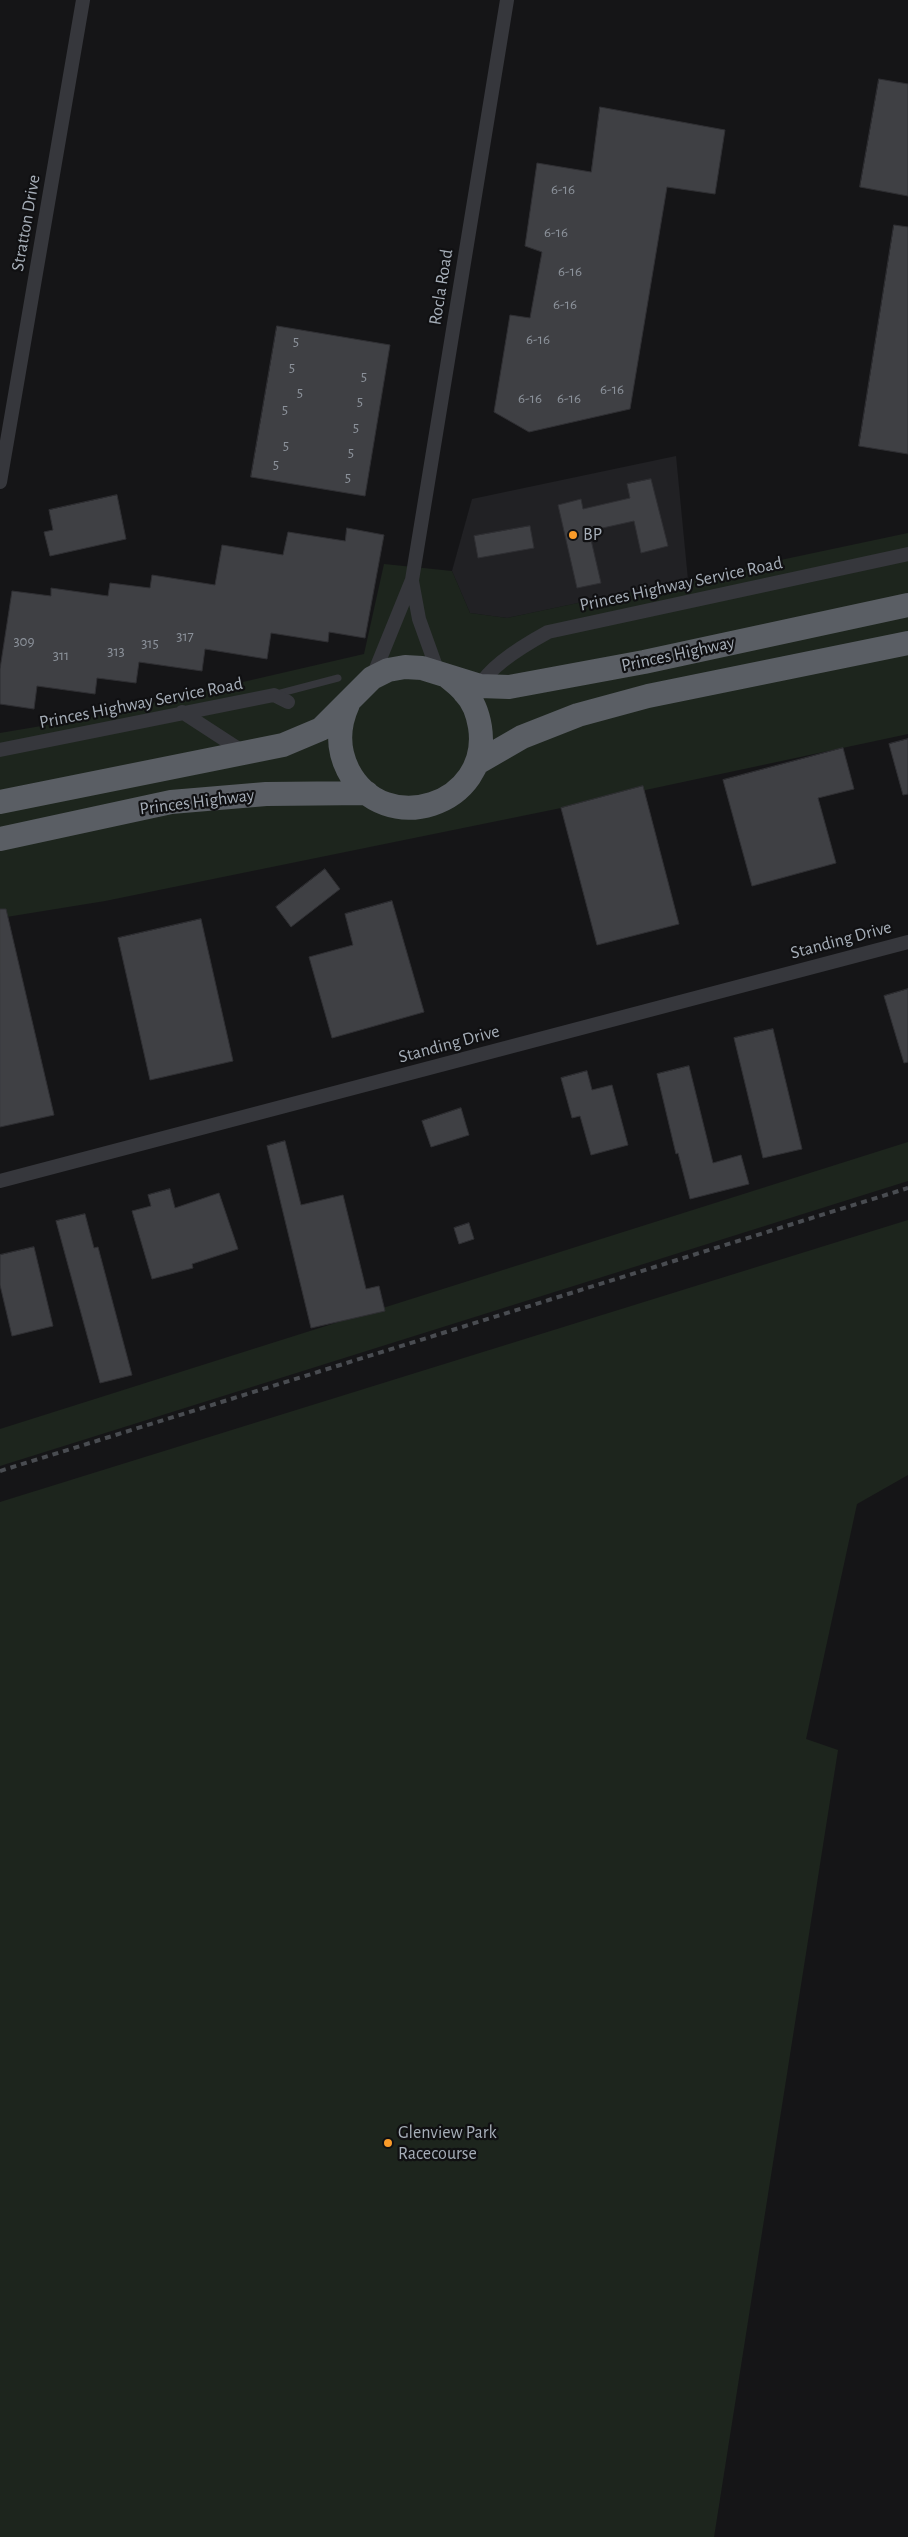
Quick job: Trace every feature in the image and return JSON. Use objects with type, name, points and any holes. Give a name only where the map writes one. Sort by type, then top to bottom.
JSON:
[{"type":"highway","name":"Princes Highway","points":[[0,802],[283,745],[321,729],[372,678],[388,670],[405,667],[422,668],[480,686],[510,687],[644,662],[908,605]]},
{"type":"highway","name":"Princes Highway","points":[[477,763],[522,737],[578,715],[648,696],[908,643]]},
{"type":"highway","name":"Princes Highway","points":[[350,700],[341,726],[339,740],[343,760],[352,778],[367,793],[383,803],[401,808],[420,808],[438,803],[461,786],[477,763],[482,739],[478,715],[466,693],[443,675]]},
{"type":"highway","name":"Princes Highway","points":[[0,839],[171,802],[266,794],[367,793]]},
{"type":"street","name":"Stratton Drive","points":[[0,482],[84,0]]},
{"type":"street","name":"Rocla Road","points":[[372,678],[412,580],[507,0]]},
{"type":"street","name":"Princes Highway Service Road","points":[[480,686],[484,679],[504,660],[525,644],[548,632],[908,554]]},
{"type":"street","name":"Rocla Road","points":[[412,580],[418,619],[443,675]]},
{"type":"street","points":[[871,613],[908,596]]},
{"type":"street","name":"Princes Highway Service Road","points":[[0,750],[274,695]]},
{"type":"street","points":[[274,695],[288,702]]},
{"type":"street","points":[[182,712],[245,753]]},
{"type":"street","name":"Standing Drive","points":[[0,1181],[908,942]]},
{"type":"lane","points":[[274,695],[338,678]]},
{"type":"shaded area","name":"BP","points":[[676,456],[688,580],[507,618],[470,613],[452,571],[472,499]]},
{"type":"shaded area","points":[[908,533],[908,734],[561,808],[105,901],[0,918],[0,733],[83,719],[364,654],[384,564],[452,571],[470,613],[507,618]]},
{"type":"shaded area","points":[[908,1142],[908,1181],[0,1466],[0,1429]]},
{"type":"shaded area","name":"Glenview Park Racecourse","points":[[908,1220],[908,1475],[857,1504],[806,1739],[838,1750],[714,2537],[0,2537],[0,1502]]},
{"type":"building","points":[[879,79],[908,84],[908,196],[860,187]]},
{"type":"building","points":[[600,107],[725,130],[715,194],[667,187],[630,409],[529,432],[494,412],[510,315],[530,318],[542,252],[525,246],[537,163],[591,172]]},
{"type":"building","points":[[894,225],[908,227],[908,454],[859,446]]},
{"type":"building","points":[[277,326],[390,345],[365,496],[251,477]]},
{"type":"building","points":[[651,479],[668,546],[641,553],[634,521],[589,531],[601,583],[577,588],[558,505],[581,499],[583,509],[630,498],[627,484]]},
{"type":"building","points":[[117,495],[126,539],[50,556],[44,532],[53,530],[49,510]]},
{"type":"building","points":[[530,526],[534,548],[478,558],[474,536]]},
{"type":"building","points":[[347,528],[384,535],[365,638],[329,632],[328,642],[271,633],[267,659],[205,649],[202,671],[139,662],[136,683],[97,678],[95,694],[37,686],[34,709],[0,704],[0,669],[12,591],[51,596],[51,588],[108,596],[110,583],[150,588],[152,575],[215,585],[222,545],[283,555],[288,532],[345,541]]},
{"type":"building","points":[[908,739],[908,794],[903,795],[889,744]]},
{"type":"building","points":[[843,748],[854,789],[818,798],[836,863],[752,886],[723,780]]},
{"type":"building","points":[[643,786],[679,924],[597,945],[561,808]]},
{"type":"building","points":[[325,869],[340,889],[291,927],[276,907]]},
{"type":"building","points":[[392,901],[424,1012],[332,1038],[309,957],[353,945],[345,914]]},
{"type":"building","points":[[0,909],[6,909],[54,1115],[0,1127]]},
{"type":"building","points":[[201,919],[233,1061],[150,1080],[118,938]]},
{"type":"building","points":[[908,989],[908,1062],[904,1063],[884,996]]},
{"type":"building","points":[[773,1029],[802,1149],[763,1158],[734,1038]]},
{"type":"building","points":[[689,1066],[713,1163],[741,1155],[749,1184],[690,1199],[678,1153],[676,1154],[657,1074]]},
{"type":"building","points":[[587,1071],[592,1090],[612,1085],[628,1145],[591,1155],[580,1116],[572,1118],[561,1078]]},
{"type":"building","points":[[461,1108],[469,1135],[431,1147],[422,1121]]},
{"type":"building","points":[[285,1141],[301,1205],[343,1195],[366,1289],[379,1286],[385,1311],[311,1328],[267,1146]]},
{"type":"building","points":[[170,1189],[175,1208],[219,1193],[238,1249],[192,1264],[193,1268],[152,1279],[132,1211],[151,1206],[148,1195]]},
{"type":"building","points":[[85,1214],[94,1248],[98,1247],[132,1375],[100,1383],[56,1221]]},
{"type":"building","points":[[469,1223],[474,1239],[459,1244],[454,1228]]},
{"type":"building","points":[[34,1247],[53,1326],[12,1336],[0,1285],[0,1255]]},
{"type":"railway","points":[[0,1471],[908,1188]]},
{"type":"place","name":"BP","points":[[573,535]]},
{"type":"place","name":"Glenview Park Racecourse","points":[[388,2143]]}]
